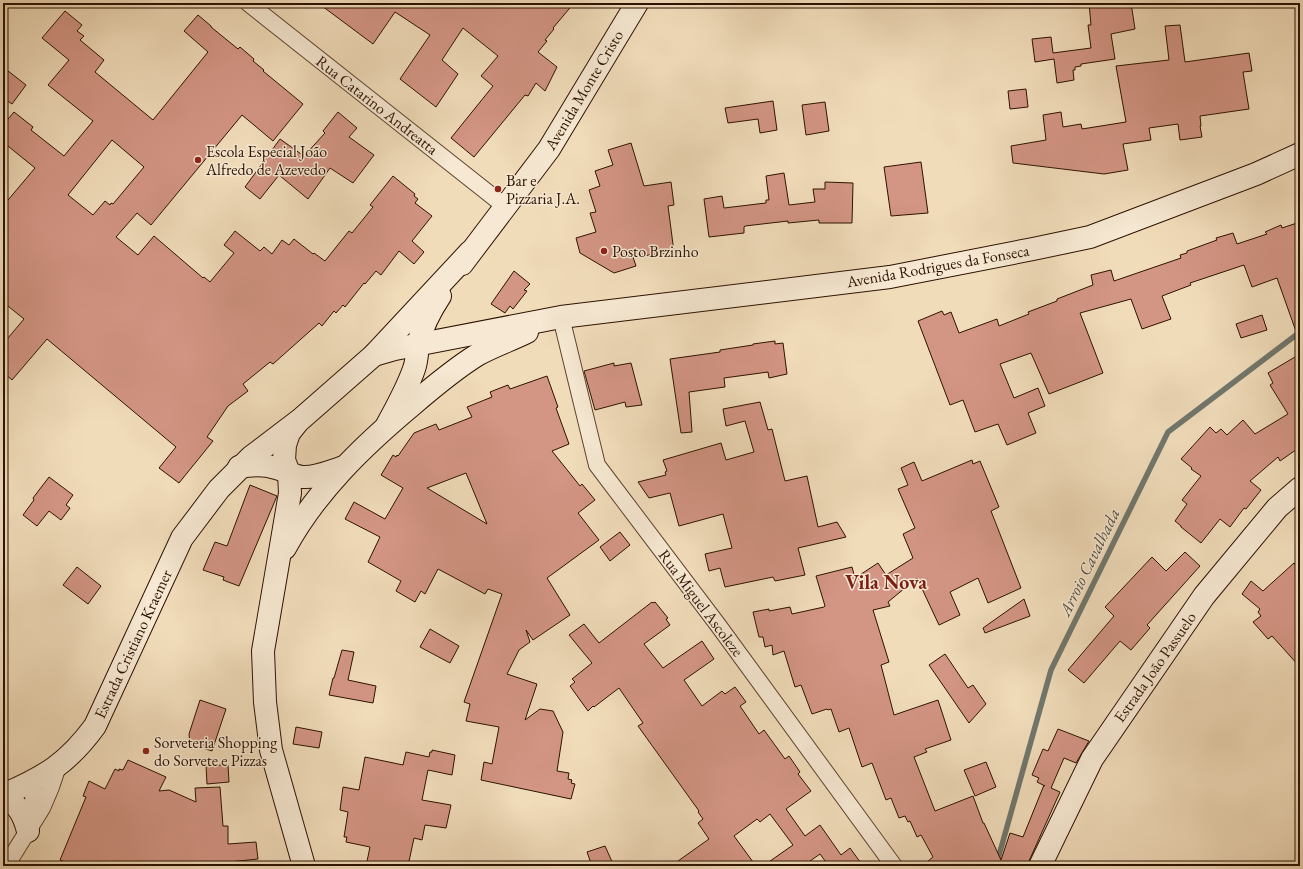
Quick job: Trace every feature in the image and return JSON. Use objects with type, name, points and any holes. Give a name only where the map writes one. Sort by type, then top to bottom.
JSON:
[{"type":"main road","name":"Avenida Monte Cristo","points":[[387,425],[409,383],[415,367],[418,345],[423,328],[432,307],[470,252],[549,149],[637,3]]},
{"type":"main road","name":"Avenida Rodrigues da Fonseca","points":[[374,355],[395,349],[561,317],[890,278],[1090,237],[1256,174],[1300,154]]},
{"type":"main road","name":"Avenida Monte Cristo","points":[[301,419],[374,355],[470,252]]},
{"type":"main road","name":"Avenida Rodrigues da Fonseca","points":[[387,425],[461,365],[479,354],[561,317]]},
{"type":"main road","points":[[301,419],[289,432],[285,445],[284,460],[289,473],[290,493],[263,651],[265,702],[271,750],[304,866]]},
{"type":"main road","name":"Estrada Cristiano Kraemer","points":[[3,795],[58,766],[69,757],[96,726],[182,538],[219,489],[240,467],[260,449],[301,419]]},
{"type":"main road","points":[[277,563],[294,533],[344,467],[387,425]]},
{"type":"main road","points":[[240,467],[260,464],[277,468],[302,477],[321,475],[344,467]]},
{"type":"main road","name":"Estrada João Passuelo","points":[[1040,866],[1092,759],[1204,596],[1277,508],[1300,488]]},
{"type":"main road","points":[[3,795],[16,804],[21,811],[28,831]]},
{"type":"street","name":"Rua Catarino Andreatta","points":[[248,3],[506,207]]},
{"type":"street","name":"Rua Miguel Ascoleze","points":[[561,317],[597,466],[718,625],[894,866]]},
{"type":"street","points":[[6,866],[42,808],[58,766]]},
{"type":"street","points":[[28,831],[34,780]]},
{"type":"building","points":[[318,3],[574,3],[553,28],[554,29],[545,40],[547,41],[538,52],[557,67],[545,91],[536,83],[528,96],[525,95],[474,157],[451,138],[493,86],[481,76],[498,56],[463,28],[442,60],[458,74],[436,107],[400,79],[430,35],[395,12],[373,44]]},
{"type":"building","points":[[1089,3],[1131,3],[1135,29],[1111,34],[1115,59],[1081,64],[1081,66],[1075,67],[1075,70],[1073,70],[1074,80],[1057,83],[1054,59],[1035,62],[1032,39],[1051,37],[1053,53],[1091,48],[1088,25],[1091,25]]},
{"type":"building","points":[[65,11],[82,25],[77,31],[84,36],[80,40],[104,60],[95,72],[153,120],[208,52],[184,31],[198,15],[238,49],[240,47],[254,59],[253,61],[264,70],[263,71],[303,104],[273,141],[242,115],[151,225],[137,213],[116,237],[138,255],[154,236],[203,278],[204,277],[210,282],[234,253],[224,245],[235,231],[260,251],[264,247],[272,254],[282,240],[289,245],[294,239],[313,254],[314,253],[325,261],[349,231],[352,233],[373,207],[370,205],[393,176],[415,194],[414,196],[418,199],[415,203],[432,216],[412,241],[424,252],[414,264],[399,251],[381,275],[376,271],[365,284],[364,283],[345,307],[343,305],[336,313],[334,311],[322,326],[319,323],[273,364],[270,362],[243,384],[248,391],[228,406],[207,437],[213,441],[179,483],[159,468],[176,447],[47,339],[12,380],[3,372],[3,344],[24,319],[3,302],[3,206],[35,168],[3,142],[3,125],[14,112],[33,127],[31,130],[64,156],[93,121],[48,85],[69,60],[42,38]],"holes":[[[112,140],[144,167],[113,204],[111,203],[110,205],[105,201],[93,215],[68,195]]]},
{"type":"building","points":[[1180,25],[1185,62],[1249,53],[1252,71],[1243,72],[1249,109],[1200,116],[1202,137],[1180,140],[1178,124],[1149,128],[1151,140],[1123,144],[1128,170],[1104,174],[1013,163],[1011,146],[1046,140],[1043,115],[1061,112],[1063,127],[1081,124],[1082,129],[1126,122],[1116,66],[1169,60],[1165,26]]},
{"type":"building","points":[[3,67],[26,85],[12,104],[3,98]]},
{"type":"building","points":[[1026,89],[1028,107],[1010,109],[1008,91]]},
{"type":"building","points":[[773,101],[777,130],[760,133],[758,119],[728,123],[725,108]]},
{"type":"building","points":[[825,102],[829,131],[806,135],[802,105]]},
{"type":"building","points":[[338,112],[357,128],[349,137],[374,155],[353,183],[330,168],[308,199],[279,175],[260,199],[245,187],[280,139],[304,156],[325,133],[323,131]]},
{"type":"building","points":[[631,143],[644,186],[671,182],[674,205],[668,206],[674,252],[633,257],[636,266],[614,273],[580,253],[576,238],[596,232],[590,213],[596,212],[589,190],[600,186],[595,171],[613,165],[608,150]]},
{"type":"building","points":[[921,162],[928,213],[891,216],[884,167]]},
{"type":"building","points":[[784,173],[789,205],[815,202],[813,189],[825,189],[825,182],[853,183],[852,223],[819,223],[819,220],[788,223],[788,221],[745,226],[744,233],[709,237],[704,199],[722,196],[724,208],[766,203],[766,200],[769,200],[766,176]]},
{"type":"building","points":[[1300,222],[1300,336],[1298,337],[1277,278],[1252,287],[1244,265],[1190,283],[1191,285],[1162,296],[1171,319],[1142,329],[1131,299],[1080,313],[1103,373],[1049,394],[1031,353],[1000,364],[1014,398],[1038,388],[1045,406],[1028,413],[1036,433],[1007,445],[998,424],[975,432],[963,400],[950,405],[918,321],[942,311],[944,315],[951,312],[959,333],[997,319],[999,326],[1029,314],[1028,312],[1057,301],[1057,299],[1093,285],[1091,275],[1111,270],[1114,281],[1181,258],[1180,255],[1187,253],[1187,251],[1217,240],[1216,238],[1233,233],[1237,244],[1267,234],[1265,232],[1281,225],[1282,228]]},
{"type":"building","points":[[514,271],[530,284],[524,290],[527,291],[513,309],[510,306],[505,313],[491,304]]},
{"type":"building","points":[[1262,315],[1267,330],[1241,338],[1236,324]]},
{"type":"building","points":[[775,341],[775,344],[783,343],[787,374],[769,378],[768,372],[724,378],[725,387],[689,392],[692,432],[681,433],[670,359],[720,352],[720,350]]},
{"type":"building","points":[[1300,354],[1300,447],[1280,461],[1278,457],[1250,481],[1261,490],[1246,509],[1244,508],[1230,527],[1220,519],[1201,543],[1175,521],[1187,504],[1182,500],[1201,476],[1181,459],[1210,427],[1216,433],[1221,429],[1227,435],[1243,420],[1255,434],[1288,414],[1270,385],[1273,383],[1268,373]]},
{"type":"building","points":[[614,363],[614,366],[631,363],[642,405],[626,407],[625,402],[595,410],[584,371]]},
{"type":"building","points":[[547,376],[558,407],[556,408],[569,444],[552,451],[580,486],[582,484],[595,500],[578,513],[599,540],[547,578],[570,615],[533,640],[526,630],[530,642],[519,650],[507,674],[537,684],[525,720],[540,709],[553,711],[563,732],[557,771],[569,773],[568,779],[572,780],[571,783],[575,784],[571,799],[481,780],[484,762],[492,764],[499,727],[466,721],[470,704],[464,702],[502,594],[488,589],[485,594],[438,569],[425,594],[421,591],[415,602],[396,591],[401,581],[368,562],[380,537],[345,519],[354,502],[385,519],[403,488],[381,475],[393,455],[396,457],[397,455],[398,456],[414,433],[436,424],[439,430],[472,417],[467,407],[492,397],[490,392],[508,385],[510,389]],"holes":[[[466,473],[487,524],[427,488]]]},
{"type":"building","points":[[760,402],[768,430],[772,429],[785,481],[807,476],[818,527],[837,522],[846,537],[798,548],[805,575],[775,581],[773,577],[725,587],[720,568],[709,571],[705,554],[732,548],[723,514],[679,526],[670,493],[649,498],[638,482],[666,475],[665,472],[667,471],[663,460],[721,443],[726,460],[754,452],[745,421],[726,426],[723,409]]},
{"type":"building","points":[[972,460],[973,464],[980,461],[999,507],[991,511],[1021,588],[988,603],[978,578],[950,592],[960,615],[939,625],[917,578],[888,602],[890,606],[873,610],[889,662],[881,665],[894,715],[938,700],[951,740],[925,749],[927,752],[914,757],[935,811],[973,796],[983,823],[1001,860],[1010,833],[1023,837],[1044,785],[1037,782],[1039,778],[1032,775],[1043,749],[1048,751],[1058,729],[1089,741],[1076,763],[1064,758],[1051,788],[1060,792],[1028,866],[922,866],[933,857],[921,835],[917,837],[910,821],[908,822],[905,816],[899,818],[891,798],[886,800],[872,763],[862,767],[849,728],[839,732],[831,709],[812,714],[801,685],[795,687],[784,651],[773,655],[772,645],[765,647],[763,637],[759,637],[753,612],[790,607],[792,614],[824,607],[825,606],[816,576],[852,567],[855,578],[878,563],[886,575],[913,558],[903,534],[915,528],[898,489],[908,485],[901,468],[914,462],[922,481]]},
{"type":"building","points":[[49,477],[73,495],[66,505],[70,508],[61,520],[49,511],[37,526],[23,515],[34,500],[33,498]]},
{"type":"building","points":[[250,485],[277,496],[239,586],[223,580],[224,577],[203,570],[215,542],[227,546]]},
{"type":"building","points":[[620,532],[630,545],[610,561],[600,547]]},
{"type":"building","points":[[1185,552],[1200,566],[1147,625],[1150,628],[1131,650],[1120,641],[1084,683],[1068,670],[1114,616],[1105,607],[1152,557],[1166,571]]},
{"type":"building","points":[[1294,563],[1300,571],[1300,667],[1272,636],[1268,639],[1253,622],[1261,616],[1258,612],[1260,609],[1242,594],[1251,581],[1263,591]]},
{"type":"building","points":[[77,567],[101,586],[88,604],[63,585]]},
{"type":"building","points":[[1024,599],[1030,616],[985,633],[983,628]]},
{"type":"building","points":[[652,602],[655,602],[668,618],[666,619],[670,625],[644,644],[663,668],[702,641],[714,659],[684,680],[702,706],[722,691],[725,694],[735,687],[746,702],[740,706],[759,734],[764,730],[785,759],[789,756],[800,772],[798,774],[811,791],[786,809],[805,836],[820,825],[841,855],[850,848],[863,866],[827,866],[828,865],[820,854],[803,866],[763,866],[793,845],[770,814],[760,822],[757,819],[734,836],[756,866],[671,866],[709,839],[698,823],[703,819],[698,812],[699,811],[638,726],[643,723],[619,688],[588,711],[570,686],[575,682],[572,679],[592,663],[569,635],[584,624],[599,643]]},
{"type":"building","points":[[430,629],[459,646],[450,663],[420,647]]},
{"type":"building","points":[[342,650],[354,652],[348,680],[376,686],[373,703],[329,695]]},
{"type":"building","points":[[945,654],[968,688],[973,685],[986,704],[969,723],[929,665]]},
{"type":"building","points":[[200,700],[226,709],[212,751],[190,744],[189,734]]},
{"type":"building","points":[[296,727],[322,732],[319,748],[293,744]]},
{"type":"building","points":[[432,750],[455,755],[452,775],[428,770],[422,800],[451,805],[446,828],[425,825],[422,840],[414,838],[408,866],[366,866],[370,847],[346,842],[347,837],[344,837],[348,812],[340,810],[343,787],[359,790],[365,757],[403,765],[406,752],[429,757]]},
{"type":"building","points":[[128,760],[166,777],[159,791],[169,790],[196,802],[195,788],[220,787],[223,826],[228,826],[228,844],[256,842],[258,859],[219,863],[220,866],[61,866],[63,861],[60,860],[86,797],[83,796],[89,781],[105,789],[115,769],[119,771],[119,769],[123,770]]},
{"type":"building","points":[[986,762],[996,787],[975,796],[964,770]]},
{"type":"building","points":[[206,765],[228,765],[229,782],[207,784]]},
{"type":"building","points":[[605,846],[614,866],[592,866],[587,852]]},
{"type":"waterway","name":"Arroio Cavalhada","points":[[996,866],[1051,670],[1168,432],[1300,332]]},
{"type":"place","name":"Escola Especial João Alfredo de Azevedo","points":[[198,160]]},
{"type":"place","name":"Bar e Pizzaria J.A.","points":[[498,189]]},
{"type":"place","name":"Posto Brzinho","points":[[604,251]]},
{"type":"place","name":"Sorveteria Shopping do Sorvete e Pizzas","points":[[146,751]]},
{"type":"district","name":"Vila Nova","points":[[886,582]]}]
